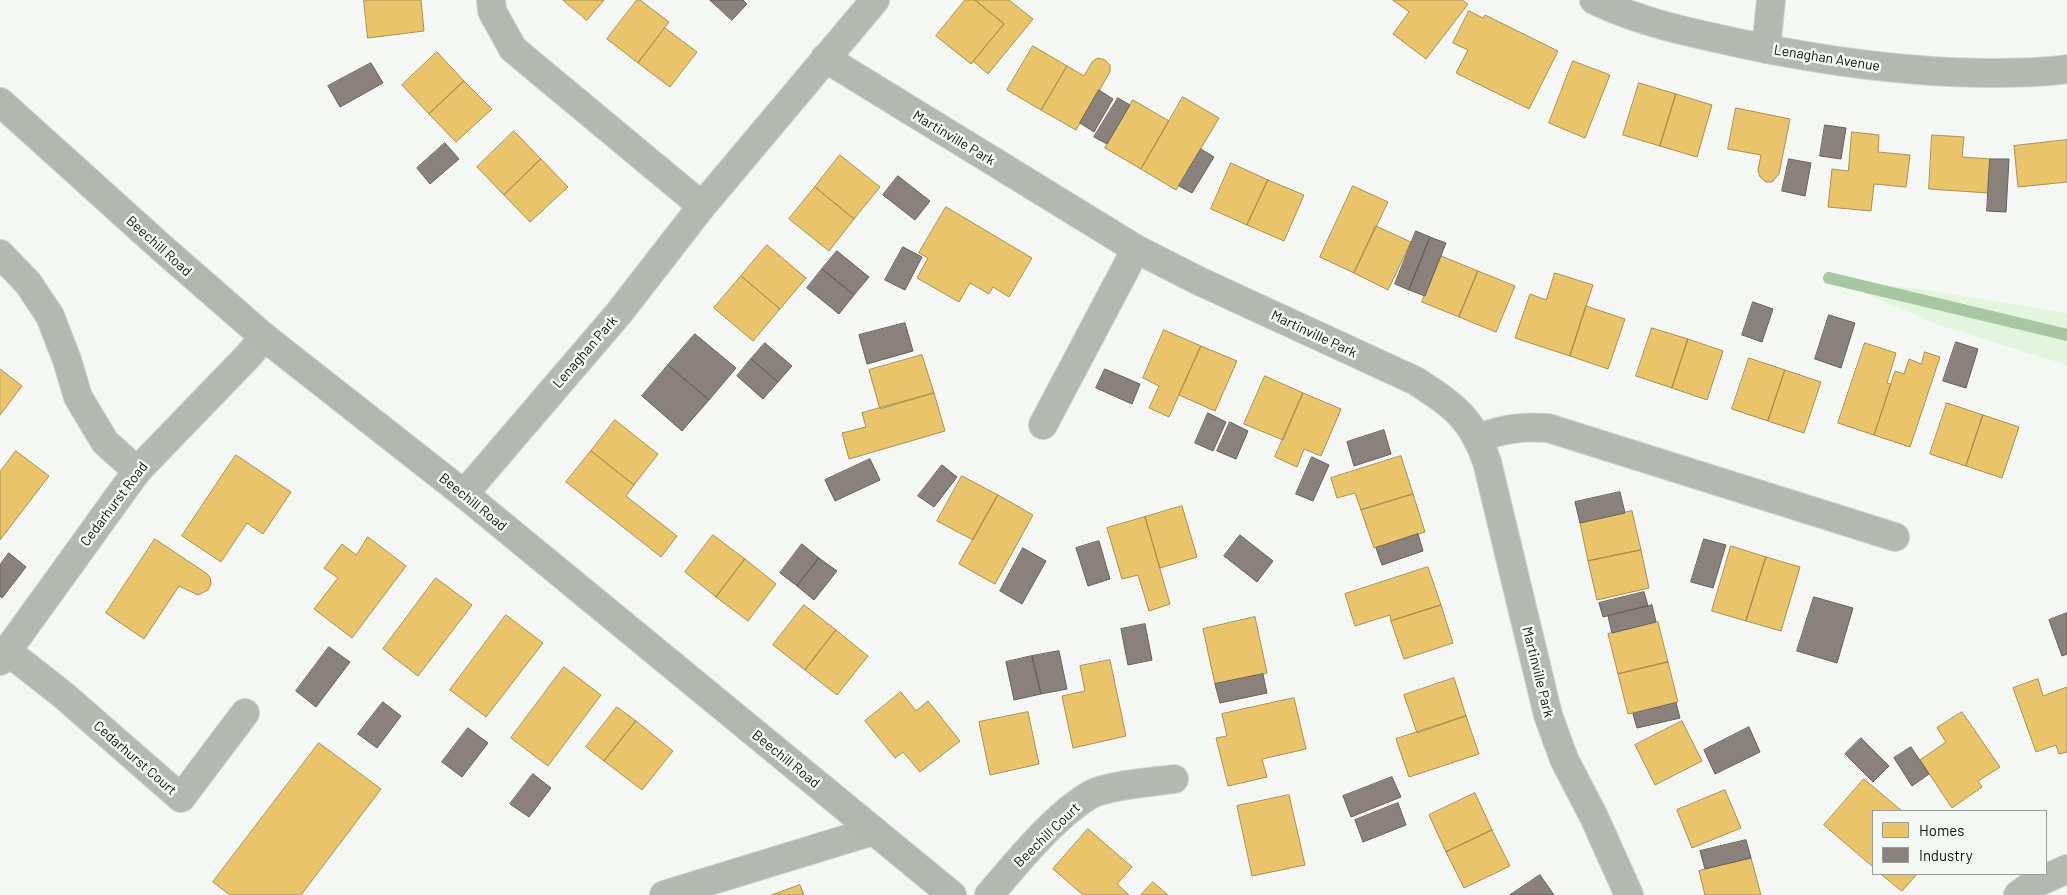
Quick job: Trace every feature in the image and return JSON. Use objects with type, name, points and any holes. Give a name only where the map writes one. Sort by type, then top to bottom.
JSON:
[{"type":"street","points":[[491,0],[492,11],[513,50],[702,206]]},
{"type":"street","name":"Lenaghan Park","points":[[464,494],[619,313],[702,206],[875,0]]},
{"type":"street","name":"Lenaghan Avenue","points":[[1594,0],[1618,11],[1687,32],[1766,49],[1862,65],[1936,72],[2009,73],[2067,69]]},
{"type":"street","points":[[1766,49],[1771,0]]},
{"type":"street","name":"Martinville Park","points":[[825,58],[1136,249],[1199,281],[1416,381],[1444,399],[1467,420],[1479,438],[1487,462],[1548,715],[1564,759],[1594,817],[1629,895]]},
{"type":"street","name":"Beechill Road","points":[[0,102],[162,249],[264,337],[464,494],[952,895]]},
{"type":"street","points":[[1042,425],[1136,249]]},
{"type":"street","points":[[0,254],[28,283],[50,316],[67,360],[78,397],[105,442],[137,471]]},
{"type":"street","name":"Cedarhurst Road","points":[[4,656],[137,471],[264,337]]},
{"type":"street","points":[[1479,438],[1501,430],[1523,426],[1548,428],[1895,537]]},
{"type":"street","name":"Cedarhurst Court","points":[[4,656],[62,694],[181,798],[245,713]]},
{"type":"street","name":"Beechill Court","points":[[989,895],[1048,830],[1092,794],[1119,787],[1174,779]]},
{"type":"street","points":[[664,895],[873,831]]},
{"type":"street","points":[[2018,895],[2032,885],[2067,869]]},
{"type":"green space","points":[[1829,278],[1925,290],[2067,313],[2067,365],[1939,325]]},
{"type":"building: Homes","points":[[364,0],[421,0],[424,31],[368,38]]},
{"type":"building: Homes","points":[[563,0],[604,0],[587,20]]},
{"type":"building: Homes","points":[[637,0],[640,0],[669,22],[638,63],[607,39]]},
{"type":"building: Homes","points":[[965,0],[975,0],[1004,24],[971,64],[936,36]]},
{"type":"building: Homes","points":[[975,0],[1009,0],[1033,19],[988,74],[973,61],[1004,24]]},
{"type":"building: Homes","points":[[1393,0],[1462,0],[1468,4],[1426,59],[1393,34],[1409,12]]},
{"type":"building: Homes","points":[[1469,11],[1483,18],[1485,15],[1558,51],[1529,109],[1456,73],[1468,50],[1453,43]]},
{"type":"building: Homes","points":[[665,28],[697,52],[670,87],[638,63]]},
{"type":"building: Homes","points":[[1033,46],[1067,66],[1041,110],[1007,90]]},
{"type":"building: Homes","points":[[437,52],[464,81],[429,114],[402,85]]},
{"type":"building: Homes","points":[[1098,58],[1105,60],[1110,65],[1110,72],[1076,130],[1041,110],[1067,66],[1084,76],[1092,62]]},
{"type":"building: Homes","points":[[1573,61],[1610,75],[1585,138],[1549,123]]},
{"type":"building: Homes","points":[[464,81],[492,109],[456,142],[429,114]]},
{"type":"building: Homes","points":[[1639,83],[1676,94],[1660,146],[1623,135]]},
{"type":"building: Homes","points":[[1676,94],[1712,105],[1697,157],[1660,146]]},
{"type":"building: Homes","points":[[1183,97],[1219,118],[1176,190],[1141,169]]},
{"type":"building: Homes","points":[[1133,100],[1169,121],[1141,169],[1105,148]]},
{"type":"building: Homes","points":[[1736,108],[1790,119],[1779,174],[1772,182],[1766,182],[1760,177],[1758,170],[1761,155],[1728,149]]},
{"type":"building: Homes","points":[[514,131],[541,159],[504,195],[477,167]]},
{"type":"building: Homes","points":[[1852,132],[1879,135],[1878,152],[1910,155],[1906,187],[1874,184],[1871,211],[1828,207],[1832,169],[1848,171]]},
{"type":"building: Homes","points":[[1932,135],[1964,137],[1962,157],[1990,159],[1988,193],[1929,189]]},
{"type":"building: Homes","points":[[2067,140],[2067,182],[2018,187],[2014,146]]},
{"type":"building: Homes","points":[[840,155],[880,187],[854,219],[815,187]]},
{"type":"building: Homes","points":[[541,159],[568,187],[530,222],[504,195]]},
{"type":"building: Homes","points":[[1231,163],[1268,180],[1247,225],[1211,209]]},
{"type":"building: Homes","points":[[1268,180],[1304,195],[1284,241],[1247,225]]},
{"type":"building: Homes","points":[[1353,186],[1388,202],[1354,273],[1320,257]]},
{"type":"building: Homes","points":[[815,187],[854,219],[829,251],[789,219]]},
{"type":"building: Homes","points":[[946,207],[1032,258],[1009,297],[993,287],[989,294],[970,283],[959,302],[917,278],[928,258],[919,253]]},
{"type":"building: Homes","points":[[1376,226],[1411,242],[1388,290],[1354,273]]},
{"type":"building: Homes","points":[[767,245],[806,278],[780,309],[741,276]]},
{"type":"building: Homes","points":[[1441,256],[1478,271],[1459,317],[1422,302]]},
{"type":"building: Homes","points":[[1478,271],[1515,286],[1496,332],[1459,317]]},
{"type":"building: Homes","points":[[1555,273],[1593,285],[1570,356],[1515,338],[1530,294],[1546,300]]},
{"type":"building: Homes","points":[[741,276],[780,309],[753,341],[714,308]]},
{"type":"building: Homes","points":[[1586,306],[1625,319],[1608,369],[1570,356]]},
{"type":"building: Homes","points":[[1652,328],[1688,339],[1672,388],[1636,376]]},
{"type":"building: Homes","points":[[1164,330],[1201,346],[1169,417],[1149,408],[1159,386],[1143,378]]},
{"type":"building: Homes","points":[[1688,339],[1723,351],[1707,400],[1672,388]]},
{"type":"building: Homes","points":[[1865,343],[1896,353],[1887,383],[1891,384],[1874,435],[1838,423]]},
{"type":"building: Homes","points":[[1201,346],[1237,361],[1215,411],[1179,395]]},
{"type":"building: Homes","points":[[1925,352],[1940,357],[1910,447],[1874,435],[1895,371],[1904,374],[1909,359],[1921,364]]},
{"type":"building: Homes","points":[[922,355],[934,393],[880,409],[869,370]]},
{"type":"building: Homes","points":[[1749,358],[1785,370],[1768,421],[1732,409]]},
{"type":"building: Homes","points":[[0,369],[22,386],[0,415]]},
{"type":"building: Homes","points":[[1785,370],[1821,382],[1804,433],[1768,421]]},
{"type":"building: Homes","points":[[1265,376],[1303,393],[1283,440],[1244,424]]},
{"type":"building: Homes","points":[[934,393],[945,431],[849,459],[842,433],[866,427],[862,413]]},
{"type":"building: Homes","points":[[1303,393],[1341,409],[1321,456],[1304,449],[1297,467],[1275,457]]},
{"type":"building: Homes","points":[[1947,403],[1983,415],[1966,466],[1930,454]]},
{"type":"building: Homes","points":[[1983,415],[2019,427],[2002,478],[1966,466]]},
{"type":"building: Homes","points":[[615,420],[658,454],[634,485],[591,451]]},
{"type":"building: Homes","points":[[16,451],[49,476],[0,540],[0,472]]},
{"type":"building: Homes","points":[[591,451],[634,485],[626,496],[677,536],[661,557],[566,482]]},
{"type":"building: Homes","points":[[236,455],[291,492],[263,534],[247,523],[221,562],[182,536]]},
{"type":"building: Homes","points":[[1401,456],[1413,494],[1361,510],[1355,493],[1337,498],[1331,478]]},
{"type":"building: Homes","points":[[962,476],[998,495],[973,540],[937,521]]},
{"type":"building: Homes","points":[[1413,494],[1425,532],[1374,548],[1361,510]]},
{"type":"building: Homes","points":[[998,495],[1033,515],[995,584],[959,564]]},
{"type":"building: Homes","points":[[1182,506],[1197,557],[1160,568],[1145,517]]},
{"type":"building: Homes","points":[[1632,511],[1641,550],[1588,561],[1580,523]]},
{"type":"building: Homes","points":[[1145,517],[1170,604],[1149,611],[1138,575],[1122,579],[1107,528]]},
{"type":"building: Homes","points":[[713,535],[745,559],[716,597],[685,572]]},
{"type":"building: Homes","points":[[368,537],[406,566],[352,638],[314,609],[338,578],[324,568],[342,544],[356,555]]},
{"type":"building: Homes","points":[[155,539],[206,573],[210,577],[211,584],[208,590],[198,595],[179,586],[144,639],[106,613]]},
{"type":"building: Homes","points":[[1731,546],[1766,557],[1746,621],[1712,611]]},
{"type":"building: Homes","points":[[1641,550],[1649,588],[1597,600],[1588,561]]},
{"type":"building: Homes","points":[[1766,557],[1800,567],[1781,631],[1746,621]]},
{"type":"building: Homes","points":[[745,559],[776,584],[748,621],[716,597]]},
{"type":"building: Homes","points":[[1428,567],[1441,605],[1391,621],[1390,615],[1355,626],[1345,594]]},
{"type":"building: Homes","points":[[436,578],[472,605],[418,676],[383,649]]},
{"type":"building: Homes","points":[[804,605],[836,630],[805,670],[773,645]]},
{"type":"building: Homes","points":[[1441,605],[1453,643],[1404,659],[1391,621]]},
{"type":"building: Homes","points":[[506,615],[543,643],[486,717],[450,690]]},
{"type":"building: Homes","points":[[1255,617],[1267,673],[1215,684],[1203,629]]},
{"type":"building: Homes","points":[[1658,622],[1668,662],[1618,674],[1608,634]]},
{"type":"building: Homes","points":[[836,630],[868,656],[837,695],[805,670]]},
{"type":"building: Homes","points":[[1110,660],[1126,736],[1073,748],[1062,696],[1085,691],[1080,666]]},
{"type":"building: Homes","points":[[1668,662],[1678,702],[1628,714],[1618,674]]},
{"type":"building: Homes","points":[[564,667],[601,695],[548,766],[511,738]]},
{"type":"building: Homes","points":[[1454,678],[1466,716],[1417,733],[1404,695]]},
{"type":"building: Homes","points":[[2038,679],[2043,696],[2067,687],[2067,752],[2059,754],[2056,745],[2036,752],[2013,688]]},
{"type":"building: Homes","points":[[901,692],[916,711],[928,701],[960,741],[920,772],[903,752],[895,758],[865,721]]},
{"type":"building: Homes","points":[[1294,698],[1306,749],[1262,759],[1267,777],[1228,786],[1216,738],[1227,736],[1222,714]]},
{"type":"building: Homes","points":[[617,707],[636,721],[604,761],[586,747]]},
{"type":"building: Homes","points":[[1028,712],[1039,764],[990,775],[979,722]]},
{"type":"building: Homes","points":[[1962,712],[2000,767],[1978,781],[1982,787],[1952,808],[1920,760],[1946,742],[1937,728]]},
{"type":"building: Homes","points":[[1466,716],[1479,754],[1409,777],[1396,739]]},
{"type":"building: Homes","points":[[636,721],[673,751],[642,790],[604,761]]},
{"type":"building: Homes","points":[[1682,721],[1702,761],[1655,785],[1635,745]]},
{"type":"building: Homes","points":[[319,743],[381,789],[301,895],[230,895],[213,882]]},
{"type":"building: Homes","points":[[1864,779],[1901,810],[1872,810],[1872,866],[1824,825]]},
{"type":"building: Homes","points":[[1725,790],[1741,828],[1692,848],[1677,810]]},
{"type":"building: Homes","points":[[1475,793],[1492,830],[1446,852],[1429,815]]},
{"type":"building: Homes","points":[[1289,795],[1305,865],[1252,876],[1237,806]]},
{"type":"building: Homes","points":[[1088,829],[1132,867],[1117,884],[1129,895],[1083,895],[1053,869]]},
{"type":"building: Homes","points":[[1492,830],[1510,866],[1464,888],[1446,852]]},
{"type":"building: Homes","points":[[1751,858],[1761,895],[1705,895],[1699,871]]},
{"type":"building: Homes","points":[[1882,875],[1916,875],[1902,891]]},
{"type":"building: Homes","points":[[1153,882],[1168,895],[1141,895]]},
{"type":"building: Homes","points":[[800,885],[804,895],[772,895]]},
{"type":"building: Industry","points":[[710,0],[743,0],[747,4],[732,20]]},
{"type":"building: Industry","points":[[371,63],[383,83],[340,107],[328,86]]},
{"type":"building: Industry","points":[[1099,90],[1113,99],[1094,132],[1080,123]]},
{"type":"building: Industry","points":[[1118,98],[1130,105],[1107,144],[1094,137]]},
{"type":"building: Industry","points":[[1825,125],[1846,128],[1841,159],[1820,156]]},
{"type":"building: Industry","points":[[445,143],[459,159],[430,184],[417,168]]},
{"type":"building: Industry","points":[[1201,149],[1214,157],[1192,193],[1179,186]]},
{"type":"building: Industry","points":[[1789,159],[1811,163],[1805,196],[1782,191]]},
{"type":"building: Industry","points":[[1990,159],[2009,159],[2006,212],[1987,211]]},
{"type":"building: Industry","points":[[898,176],[930,201],[915,220],[883,195]]},
{"type":"building: Industry","points":[[1416,231],[1430,237],[1409,290],[1395,284]]},
{"type":"building: Industry","points":[[1430,237],[1446,243],[1425,296],[1409,290]]},
{"type":"building: Industry","points":[[903,247],[922,257],[905,290],[885,280]]},
{"type":"building: Industry","points":[[837,251],[869,277],[854,295],[822,269]]},
{"type":"building: Industry","points":[[822,269],[854,295],[839,314],[807,288]]},
{"type":"building: Industry","points":[[1753,302],[1773,309],[1762,342],[1742,335]]},
{"type":"building: Industry","points":[[1829,315],[1855,323],[1841,368],[1815,359]]},
{"type":"building: Industry","points":[[905,323],[913,351],[867,364],[859,335]]},
{"type":"building: Industry","points":[[695,334],[736,368],[709,400],[668,365]]},
{"type":"building: Industry","points":[[1956,342],[1978,349],[1966,388],[1943,381]]},
{"type":"building: Industry","points":[[765,343],[792,366],[778,382],[751,359]]},
{"type":"building: Industry","points":[[751,359],[778,382],[763,399],[737,376]]},
{"type":"building: Industry","points":[[668,365],[709,400],[682,431],[642,396]]},
{"type":"building: Industry","points":[[1105,369],[1140,384],[1132,404],[1096,388]]},
{"type":"building: Industry","points":[[1208,413],[1226,422],[1213,451],[1195,443]]},
{"type":"building: Industry","points":[[1230,422],[1248,431],[1236,459],[1217,451]]},
{"type":"building: Industry","points":[[1384,430],[1391,454],[1354,466],[1347,442]]},
{"type":"building: Industry","points":[[1312,457],[1329,465],[1313,501],[1296,494]]},
{"type":"building: Industry","points":[[870,459],[880,480],[835,501],[825,480]]},
{"type":"building: Industry","points":[[942,465],[957,477],[934,507],[918,496]]},
{"type":"building: Industry","points":[[1620,492],[1625,513],[1580,523],[1575,502]]},
{"type":"building: Industry","points":[[1418,534],[1423,551],[1382,565],[1376,548]]},
{"type":"building: Industry","points":[[1240,535],[1273,561],[1257,582],[1224,556]]},
{"type":"building: Industry","points":[[1704,539],[1726,545],[1713,588],[1691,582]]},
{"type":"building: Industry","points":[[1099,541],[1110,579],[1088,586],[1076,548]]},
{"type":"building: Industry","points":[[802,544],[819,558],[797,586],[780,573]]},
{"type":"building: Industry","points":[[1023,548],[1046,561],[1022,604],[1000,591]]},
{"type":"building: Industry","points":[[9,553],[26,567],[2,598],[0,596],[0,565]]},
{"type":"building: Industry","points":[[819,558],[837,571],[814,600],[797,586]]},
{"type":"building: Industry","points":[[1644,592],[1648,606],[1603,617],[1599,603]]},
{"type":"building: Industry","points":[[1814,597],[1853,608],[1837,663],[1797,651]]},
{"type":"building: Industry","points":[[1652,605],[1656,622],[1612,633],[1608,616]]},
{"type":"building: Industry","points":[[2067,613],[2067,654],[2062,656],[2049,620]]},
{"type":"building: Industry","points":[[1145,624],[1152,660],[1128,665],[1121,629]]},
{"type":"building: Industry","points":[[329,647],[350,662],[316,707],[296,691]]},
{"type":"building: Industry","points":[[1059,651],[1067,689],[1041,694],[1032,656]]},
{"type":"building: Industry","points":[[1032,656],[1041,694],[1014,700],[1006,662]]},
{"type":"building: Industry","points":[[1263,674],[1267,693],[1220,703],[1215,684]]},
{"type":"building: Industry","points":[[383,702],[401,716],[377,748],[358,734]]},
{"type":"building: Industry","points":[[1676,703],[1680,718],[1637,728],[1633,714]]},
{"type":"building: Industry","points":[[1749,727],[1760,752],[1715,774],[1704,750]]},
{"type":"building: Industry","points":[[468,728],[488,743],[462,777],[442,762]]},
{"type":"building: Industry","points":[[1861,738],[1889,766],[1873,782],[1845,754]]},
{"type":"building: Industry","points":[[1911,747],[1929,774],[1912,786],[1894,758]]},
{"type":"building: Industry","points":[[533,774],[551,788],[529,817],[510,804]]},
{"type":"building: Industry","points":[[1392,777],[1401,797],[1351,817],[1343,796]]},
{"type":"building: Industry","points":[[1398,803],[1406,825],[1363,842],[1355,820]]},
{"type":"building: Industry","points":[[1746,840],[1751,858],[1705,869],[1700,851]]},
{"type":"building: Industry","points":[[1540,875],[1554,895],[1510,895]]},
{"type":"waterway","points":[[1829,278],[2067,335]]}]
